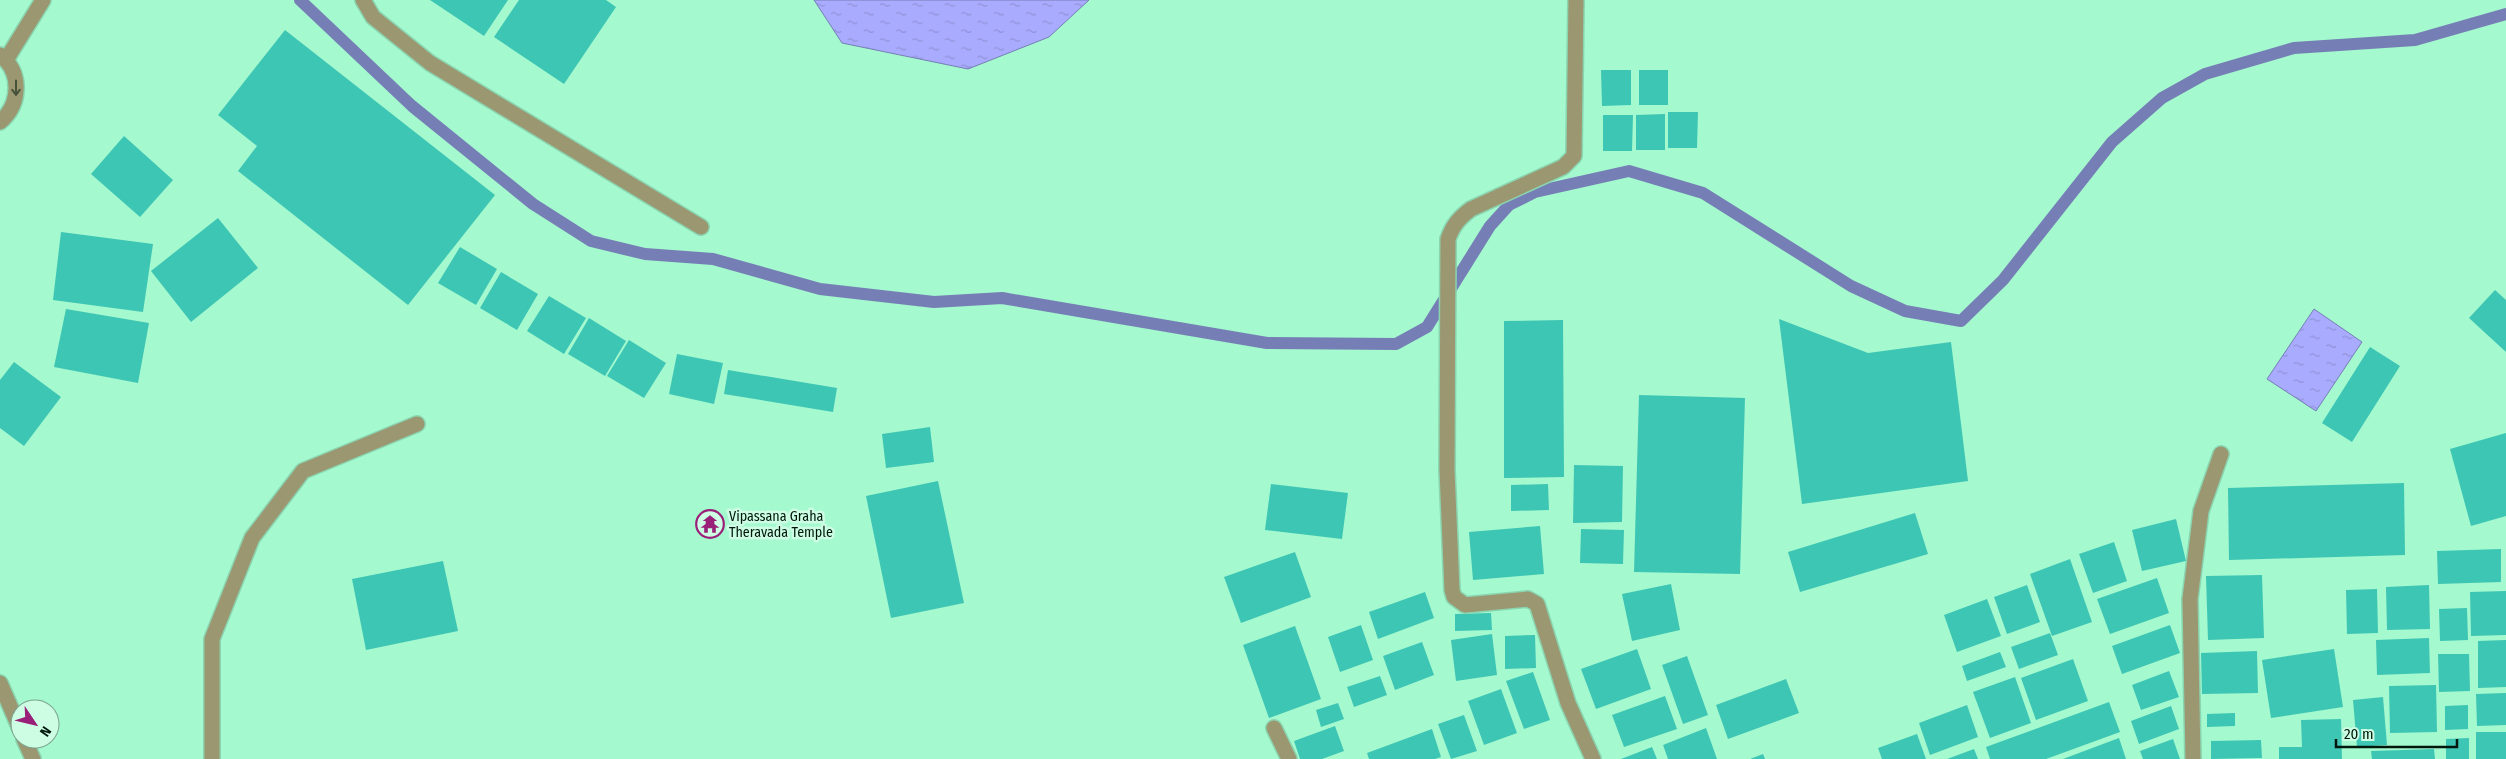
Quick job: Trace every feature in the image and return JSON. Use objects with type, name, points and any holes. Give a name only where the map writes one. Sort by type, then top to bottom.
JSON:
[{"type":"street","points":[[0,122],[12,108],[17,88],[12,68],[3,57],[43,0]]},
{"type":"street","points":[[363,0],[373,17],[430,63],[701,227]]},
{"type":"street","points":[[1576,0],[1574,156],[1563,167],[1460,217],[1452,226],[1448,239],[1447,470],[1452,590],[1454,597],[1465,605],[1528,599],[1537,604],[1568,703],[1593,759]]},
{"type":"street","points":[[212,759],[212,639],[252,538],[303,471],[417,424]]},
{"type":"street","points":[[2193,759],[2190,599],[2201,510],[2221,454]]},
{"type":"street","points":[[0,683],[10,706]]},
{"type":"street","points":[[1274,728],[1289,759]]},
{"type":"water","points":[[814,0],[1089,0],[1049,37],[968,69],[842,43]]},
{"type":"water","points":[[2314,309],[2362,342],[2316,411],[2267,379]]},
{"type":"building","points":[[430,0],[508,0],[484,36]]},
{"type":"building","points":[[519,0],[606,0],[616,7],[564,84],[494,37]]},
{"type":"building","points":[[285,30],[495,195],[408,305],[238,171],[257,146],[218,115]]},
{"type":"building","points":[[1601,70],[1631,70],[1631,105],[1602,106]]},
{"type":"building","points":[[1639,70],[1668,70],[1668,105],[1639,105]]},
{"type":"building","points":[[1668,112],[1698,112],[1697,148],[1668,148]]},
{"type":"building","points":[[1665,114],[1665,150],[1636,150],[1636,115]]},
{"type":"building","points":[[1603,115],[1633,115],[1632,151],[1603,151]]},
{"type":"building","points":[[124,136],[173,180],[140,217],[91,174]]},
{"type":"building","points":[[218,218],[258,268],[191,322],[151,271]]},
{"type":"building","points":[[61,232],[153,244],[143,312],[53,300]]},
{"type":"building","points":[[460,247],[497,269],[476,305],[438,283]]},
{"type":"building","points":[[501,272],[538,294],[517,330],[480,308]]},
{"type":"building","points":[[2495,290],[2506,300],[2506,352],[2469,318]]},
{"type":"building","points":[[549,296],[586,318],[564,354],[527,331]]},
{"type":"building","points":[[66,309],[149,323],[138,383],[54,367]]},
{"type":"building","points":[[589,318],[626,341],[605,376],[568,354]]},
{"type":"building","points":[[1779,319],[1868,353],[1951,342],[1968,481],[1802,504]]},
{"type":"building","points":[[1563,320],[1564,477],[1504,478],[1504,321]]},
{"type":"building","points":[[629,340],[666,363],[644,398],[607,376]]},
{"type":"building","points":[[2370,347],[2400,366],[2352,442],[2322,423]]},
{"type":"building","points":[[677,354],[723,363],[714,404],[669,394]]},
{"type":"building","points":[[14,362],[61,397],[24,446],[0,428],[0,380]]},
{"type":"building","points":[[728,370],[837,388],[833,412],[724,394]]},
{"type":"building","points":[[1639,395],[1745,398],[1740,574],[1634,572]]},
{"type":"building","points":[[930,427],[934,462],[886,468],[882,434]]},
{"type":"building","points":[[2506,433],[2506,516],[2471,526],[2450,449]]},
{"type":"building","points":[[1574,465],[1623,466],[1622,522],[1573,523]]},
{"type":"building","points":[[938,481],[964,603],[891,618],[866,496]]},
{"type":"building","points":[[2404,483],[2405,555],[2229,560],[2228,488]]},
{"type":"building","points":[[1271,484],[1348,493],[1342,539],[1265,530]]},
{"type":"building","points":[[1548,484],[1549,510],[1511,511],[1511,485]]},
{"type":"building","points":[[1915,513],[1928,554],[1800,592],[1788,552]]},
{"type":"building","points":[[2176,519],[2186,561],[2142,571],[2132,530]]},
{"type":"building","points":[[1540,526],[1544,574],[1473,580],[1469,532]]},
{"type":"building","points":[[1581,529],[1624,530],[1623,564],[1580,563]]},
{"type":"building","points":[[2114,542],[2127,581],[2093,593],[2079,554]]},
{"type":"building","points":[[2501,549],[2501,582],[2438,584],[2437,551]]},
{"type":"building","points":[[1295,552],[1311,597],[1241,623],[1224,577]]},
{"type":"building","points":[[2070,559],[2092,622],[2052,636],[2030,574]]},
{"type":"building","points":[[443,561],[458,631],[366,650],[352,579]]},
{"type":"building","points":[[2262,575],[2264,638],[2208,640],[2206,576]]},
{"type":"building","points":[[2157,578],[2169,613],[2110,634],[2097,599]]},
{"type":"building","points":[[1671,584],[1680,630],[1632,641],[1622,594]]},
{"type":"building","points":[[2027,585],[2040,622],[2007,634],[1994,597]]},
{"type":"building","points":[[2429,585],[2430,629],[2387,630],[2386,587]]},
{"type":"building","points":[[2377,589],[2378,633],[2347,634],[2346,590]]},
{"type":"building","points":[[2506,591],[2506,635],[2471,636],[2470,592]]},
{"type":"building","points":[[1425,592],[1434,618],[1378,639],[1369,612]]},
{"type":"building","points":[[1987,599],[2001,636],[1957,652],[1944,615]]},
{"type":"building","points":[[2467,608],[2468,640],[2440,641],[2439,609]]},
{"type":"building","points":[[1491,613],[1492,630],[1455,631],[1455,614]]},
{"type":"building","points":[[1361,625],[1373,660],[1340,672],[1328,637]]},
{"type":"building","points":[[2170,625],[2180,653],[2122,674],[2112,646]]},
{"type":"building","points":[[1295,626],[1321,699],[1269,718],[1243,645]]},
{"type":"building","points":[[2050,633],[2058,655],[2019,669],[2011,647]]},
{"type":"building","points":[[1492,634],[1497,675],[1456,681],[1451,640]]},
{"type":"building","points":[[1535,635],[1536,668],[1505,669],[1505,636]]},
{"type":"building","points":[[2429,638],[2430,673],[2377,675],[2376,640]]},
{"type":"building","points":[[2506,640],[2506,687],[2478,688],[2478,641]]},
{"type":"building","points":[[1422,642],[1434,675],[1395,690],[1383,656]]},
{"type":"building","points":[[1637,649],[1651,689],[1596,709],[1581,669]]},
{"type":"building","points":[[2334,649],[2343,707],[2271,718],[2262,660]]},
{"type":"building","points":[[2257,651],[2258,693],[2202,694],[2201,653]]},
{"type":"building","points":[[2000,652],[2006,667],[1967,681],[1962,666]]},
{"type":"building","points":[[2438,654],[2469,654],[2470,691],[2439,692]]},
{"type":"building","points":[[1687,656],[1708,715],[1683,724],[1662,665]]},
{"type":"building","points":[[2073,659],[2088,701],[2036,720],[2021,678]]},
{"type":"building","points":[[2169,671],[2179,697],[2141,710],[2132,685]]},
{"type":"building","points":[[1533,672],[1550,720],[1524,729],[1506,681]]},
{"type":"building","points":[[1380,676],[1387,695],[1354,707],[1347,687]]},
{"type":"building","points":[[2015,677],[2031,723],[1990,738],[1973,692]]},
{"type":"building","points":[[1786,679],[1799,713],[1728,739],[1716,705]]},
{"type":"building","points":[[2436,685],[2437,732],[2390,733],[2389,686]]},
{"type":"building","points":[[1501,689],[1517,733],[1484,745],[1468,701]]},
{"type":"building","points":[[2506,693],[2506,725],[2477,726],[2476,694]]},
{"type":"building","points":[[1665,696],[1677,729],[1624,747],[1612,715]]},
{"type":"building","points":[[2383,697],[2387,745],[2357,747],[2353,700]]},
{"type":"building","points":[[2109,702],[2120,732],[2046,759],[1990,759],[1986,747]]},
{"type":"building","points":[[1338,703],[1344,719],[1321,727],[1316,710]]},
{"type":"building","points":[[1967,705],[1978,737],[1930,755],[1919,723]]},
{"type":"building","points":[[2468,705],[2468,729],[2445,730],[2445,706]]},
{"type":"building","points":[[2171,706],[2179,729],[2139,744],[2131,721]]},
{"type":"building","points":[[2235,713],[2235,726],[2207,727],[2207,714]]},
{"type":"building","points":[[1464,715],[1477,751],[1451,759],[1438,724]]},
{"type":"building","points":[[2341,719],[2342,759],[2279,759],[2279,747],[2302,747],[2301,720]]},
{"type":"building","points":[[1335,726],[1344,751],[1322,759],[1300,759],[1294,741]]},
{"type":"building","points":[[1706,728],[1717,759],[1668,759],[1663,745]]},
{"type":"building","points":[[1432,729],[1441,757],[1435,759],[1369,759],[1367,753]]},
{"type":"building","points":[[2476,732],[2506,732],[2506,759],[2476,759]]},
{"type":"building","points":[[1917,734],[1926,759],[1882,759],[1878,748]]},
{"type":"building","points":[[2119,738],[2126,759],[2063,759]]},
{"type":"building","points":[[2469,738],[2469,759],[2446,759],[2446,739]]},
{"type":"building","points":[[2173,739],[2180,759],[2143,759],[2140,751]]},
{"type":"building","points":[[2261,740],[2262,758],[2211,759],[2211,741]]},
{"type":"building","points":[[1652,747],[1657,759],[1621,759]]},
{"type":"building","points":[[1974,749],[1978,759],[1947,759]]},
{"type":"building","points":[[2434,749],[2435,759],[2372,759],[2371,751]]},
{"type":"building","points":[[1763,754],[1765,759],[1750,759]]},
{"type":"waterway","points":[[300,0],[412,106],[533,204],[591,241],[645,254],[713,259],[820,289],[934,302],[1002,298],[1267,343],[1396,344],[1427,327],[1490,226],[1509,205],[1535,192],[1629,171],[1703,193],[1851,286],[1905,311],[1961,321],[2003,280],[2112,142],[2162,98],[2205,74],[2294,48],[2415,40],[2506,14]]},
{"type":"place","name":"Vipassana Graha Theravada Temple","points":[[710,524]]}]
